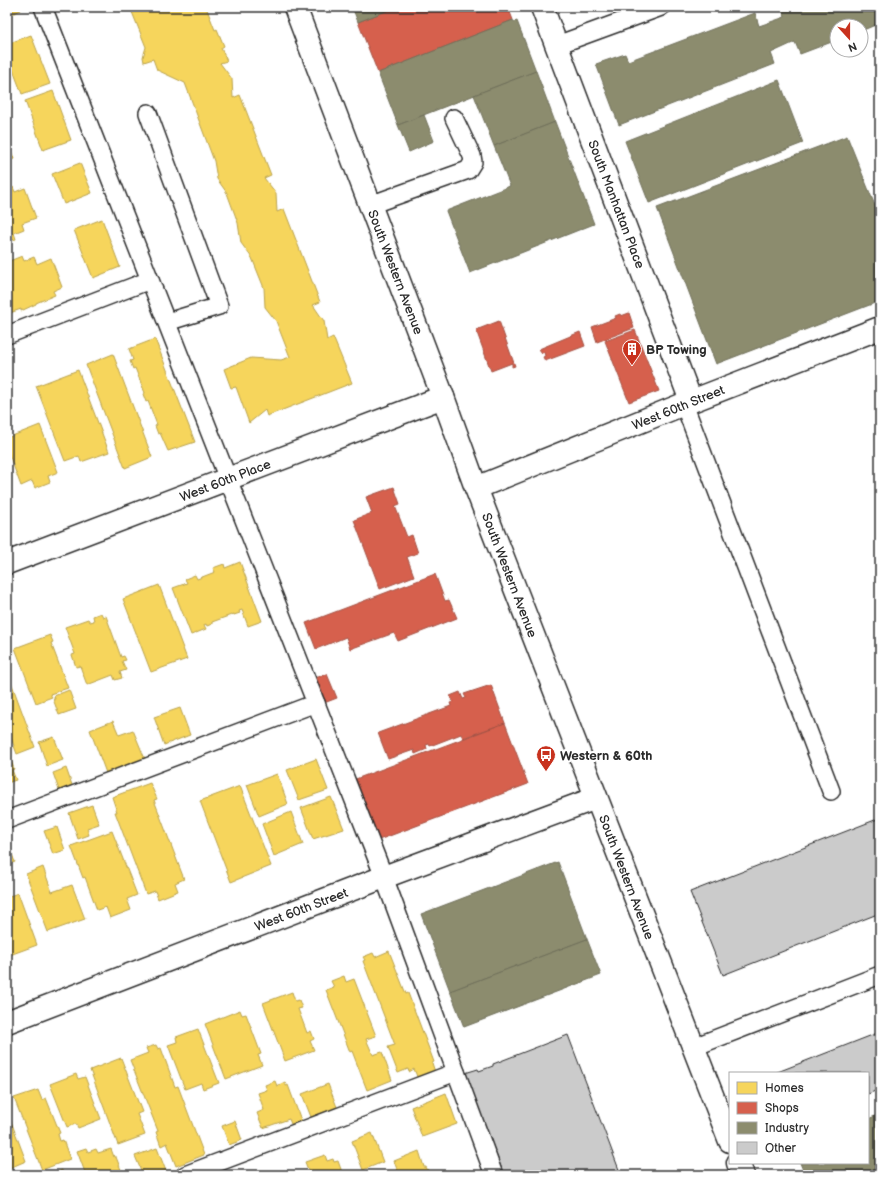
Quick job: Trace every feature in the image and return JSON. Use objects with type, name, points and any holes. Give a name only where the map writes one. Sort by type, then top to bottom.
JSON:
[{"type":"street","name":"South Western Avenue","points":[[295,7],[444,397],[476,488],[729,1138]]},
{"type":"street","name":"South Manhattan Place","points":[[542,7],[687,403]]},
{"type":"street","name":"West 60th Street","points":[[476,488],[687,403],[880,328]]},
{"type":"street","name":"West 60th Place","points":[[7,563],[444,397]]},
{"type":"street","name":"West 60th Street","points":[[7,1022],[384,877],[596,798]]},
{"type":"street","points":[[738,1164],[743,1175]]},
{"type":"lane","points":[[43,7],[384,877],[494,1175]]},
{"type":"lane","points":[[557,45],[661,7]]},
{"type":"lane","points":[[148,113],[219,306],[167,322]]},
{"type":"lane","points":[[370,204],[468,170],[473,162],[472,156],[454,118]]},
{"type":"lane","points":[[7,335],[150,280]]},
{"type":"lane","points":[[687,403],[831,791]]},
{"type":"lane","points":[[7,820],[316,703]]},
{"type":"lane","points":[[694,1048],[880,975]]},
{"type":"lane","points":[[185,1175],[456,1072]]},
{"type":"building: Homes","points":[[7,7],[20,7],[21,10],[7,16]]},
{"type":"building: Homes","points":[[130,7],[206,7],[215,30],[217,29],[224,46],[221,48],[227,61],[220,63],[232,79],[233,98],[240,95],[271,175],[264,178],[276,193],[277,212],[284,209],[320,302],[313,305],[324,321],[327,340],[333,337],[352,383],[267,416],[265,410],[249,423],[236,387],[231,388],[224,369],[251,358],[281,360],[290,357],[276,321],[265,307],[264,288],[252,258],[241,243],[238,223],[227,193],[217,179],[214,161],[185,83],[157,70],[153,59],[144,62],[143,57],[146,47]]},
{"type":"building: Homes","points":[[31,35],[50,84],[22,94],[7,54],[7,44]]},
{"type":"building: Homes","points":[[53,91],[71,140],[43,150],[25,101]]},
{"type":"building: Homes","points":[[7,140],[14,159],[7,161]]},
{"type":"building: Homes","points":[[80,163],[92,193],[64,204],[52,174]]},
{"type":"building: Homes","points":[[13,187],[15,192],[25,188],[36,218],[22,223],[24,229],[14,233],[16,239],[7,242],[7,190]]},
{"type":"building: Homes","points":[[102,219],[120,267],[93,278],[74,230]]},
{"type":"building: Homes","points":[[22,256],[24,261],[34,257],[37,264],[51,258],[62,287],[53,291],[55,295],[21,311],[21,309],[7,314],[7,262]]},
{"type":"building: Homes","points":[[155,339],[195,442],[168,451],[160,433],[158,434],[155,426],[157,425],[148,401],[146,402],[143,394],[145,393],[135,368],[133,369],[130,361],[133,360],[129,349]]},
{"type":"building: Homes","points":[[113,354],[152,457],[125,468],[86,365]]},
{"type":"building: Homes","points":[[78,370],[109,452],[81,462],[79,456],[65,461],[36,386]]},
{"type":"building: Homes","points":[[40,425],[58,472],[48,476],[50,482],[35,488],[32,481],[21,486],[7,449],[7,438]]},
{"type":"building: Homes","points":[[240,562],[262,621],[248,626],[242,610],[239,611],[240,613],[212,622],[212,624],[207,626],[206,624],[204,625],[206,629],[191,635],[173,588],[187,583],[185,579],[195,575],[197,579],[215,572],[213,568],[224,564],[225,568]]},
{"type":"building: Homes","points":[[159,585],[187,659],[151,672],[123,599]]},
{"type":"building: Homes","points":[[101,613],[103,617],[106,616],[121,657],[124,656],[126,660],[122,661],[126,670],[120,672],[122,678],[115,680],[113,675],[87,685],[80,666],[76,667],[72,655],[75,654],[65,627],[88,619],[90,622],[94,621],[93,616]]},
{"type":"building: Homes","points":[[50,635],[53,642],[51,643],[68,688],[50,694],[52,697],[36,703],[15,648]]},
{"type":"building: Homes","points":[[7,671],[35,747],[17,754],[11,738],[7,739]]},
{"type":"building: Homes","points":[[69,690],[76,709],[59,715],[53,699],[55,699],[54,696]]},
{"type":"building: Homes","points":[[180,708],[190,735],[164,745],[154,717]]},
{"type":"building: Homes","points":[[113,721],[119,735],[133,730],[145,759],[106,773],[90,730]]},
{"type":"building: Homes","points":[[54,737],[63,760],[47,766],[39,742]]},
{"type":"building: Homes","points":[[7,750],[14,769],[12,770],[16,780],[7,783]]},
{"type":"building: Homes","points":[[316,759],[328,790],[299,800],[287,770]]},
{"type":"building: Homes","points":[[66,768],[72,785],[59,790],[53,773]]},
{"type":"building: Homes","points":[[277,774],[288,804],[259,816],[247,785]]},
{"type":"building: Homes","points":[[150,783],[157,799],[154,800],[184,879],[175,883],[178,891],[158,899],[155,891],[146,894],[115,812],[117,812],[112,797]]},
{"type":"building: Homes","points":[[240,786],[271,866],[231,882],[200,801]]},
{"type":"building: Homes","points":[[331,797],[344,829],[313,839],[301,808]]},
{"type":"building: Homes","points":[[92,805],[99,824],[87,828],[89,835],[78,839],[69,813]]},
{"type":"building: Homes","points":[[291,812],[303,844],[274,856],[262,824]]},
{"type":"building: Homes","points":[[57,827],[65,850],[53,854],[44,831]]},
{"type":"building: Homes","points":[[112,831],[137,895],[127,899],[131,910],[110,918],[106,907],[97,910],[85,877],[83,878],[71,846]]},
{"type":"building: Homes","points":[[7,842],[15,862],[7,865]]},
{"type":"building: Homes","points":[[43,867],[52,892],[72,885],[85,919],[48,932],[26,874]]},
{"type":"building: Homes","points":[[18,893],[37,945],[7,956],[7,897]]},
{"type":"building: Homes","points":[[389,951],[406,994],[408,993],[434,1062],[432,1063],[435,1072],[418,1079],[414,1069],[409,1072],[408,1069],[398,1073],[388,1047],[395,1045],[363,961],[365,960],[363,957],[373,953],[375,957]]},
{"type":"building: Homes","points":[[344,976],[346,982],[354,979],[376,1036],[366,1039],[373,1055],[382,1052],[392,1080],[367,1090],[352,1051],[350,1052],[326,990],[334,987],[331,981]]},
{"type":"building: Homes","points":[[292,992],[295,1001],[299,1000],[302,1008],[298,1009],[307,1033],[311,1031],[314,1039],[310,1041],[314,1050],[285,1061],[263,1003]]},
{"type":"building: Homes","points":[[240,1010],[242,1015],[246,1014],[261,1054],[258,1055],[262,1065],[226,1079],[205,1024]]},
{"type":"building: Homes","points":[[198,1029],[219,1083],[203,1089],[201,1083],[185,1089],[168,1045],[177,1042],[176,1037]]},
{"type":"building: Homes","points":[[156,1045],[158,1049],[161,1048],[175,1087],[178,1086],[204,1155],[176,1166],[167,1143],[161,1146],[156,1132],[158,1131],[130,1060],[148,1053],[146,1048]]},
{"type":"building: Homes","points":[[121,1058],[142,1112],[137,1114],[145,1135],[118,1145],[90,1070]]},
{"type":"building: Homes","points":[[76,1074],[78,1079],[85,1077],[101,1119],[78,1128],[76,1124],[67,1127],[50,1084]]},
{"type":"building: Homes","points":[[275,1081],[277,1086],[285,1082],[286,1086],[288,1085],[301,1120],[291,1124],[289,1119],[263,1128],[257,1113],[264,1110],[258,1093],[267,1090],[265,1085]]},
{"type":"building: Homes","points":[[328,1084],[337,1107],[311,1117],[302,1094]]},
{"type":"building: Homes","points":[[38,1090],[42,1100],[46,1098],[60,1133],[58,1134],[60,1141],[63,1140],[70,1159],[42,1170],[14,1098]]},
{"type":"building: Homes","points":[[446,1093],[457,1124],[422,1137],[411,1107]]},
{"type":"building: Homes","points":[[7,1111],[26,1161],[7,1169]]},
{"type":"building: Homes","points":[[235,1121],[242,1140],[229,1145],[222,1126]]},
{"type":"building: Homes","points":[[372,1133],[383,1162],[363,1170],[352,1141]]},
{"type":"building: Homes","points":[[86,1148],[88,1152],[96,1149],[98,1153],[111,1149],[123,1175],[86,1175],[77,1151]]},
{"type":"building: Homes","points":[[157,1148],[166,1171],[155,1175],[143,1175],[135,1156]]},
{"type":"building: Homes","points":[[419,1151],[424,1167],[426,1167],[430,1175],[399,1175],[394,1161]]},
{"type":"building: Homes","points":[[325,1155],[327,1161],[333,1159],[334,1162],[338,1161],[343,1175],[310,1175],[305,1162]]},
{"type":"building: Homes","points":[[62,1170],[63,1175],[50,1175]]},
{"type":"building: Shops","points":[[396,7],[508,7],[513,20],[378,73],[358,22]]},
{"type":"building: Shops","points":[[629,313],[634,328],[597,342],[592,327],[616,318],[615,316],[620,314],[621,316]]},
{"type":"building: Shops","points":[[499,321],[515,366],[512,367],[512,363],[491,371],[476,330]]},
{"type":"building: Shops","name":"BP Towing","points":[[635,330],[659,391],[629,402],[605,341]]},
{"type":"building: Shops","points":[[580,332],[585,346],[545,361],[543,357],[545,356],[544,352],[542,353],[539,349]]},
{"type":"building: Shops","points":[[394,487],[400,504],[395,506],[407,537],[412,535],[418,553],[407,557],[414,576],[380,589],[354,520],[372,513],[366,497]]},
{"type":"building: Shops","points":[[435,574],[445,601],[449,600],[457,618],[398,641],[394,633],[350,649],[346,637],[316,649],[306,623]]},
{"type":"building: Shops","points":[[327,674],[337,698],[324,703],[315,678]]},
{"type":"building: Shops","points":[[491,685],[505,723],[463,738],[461,734],[430,746],[429,744],[426,745],[427,749],[415,754],[414,750],[388,759],[378,733],[451,706],[450,703],[453,702],[450,696],[460,692],[463,699],[466,698],[464,694]]},
{"type":"building: Shops","points":[[505,723],[528,784],[376,841],[353,780]]},
{"type":"building: Industry","points":[[352,7],[396,7],[358,22]]},
{"type":"building: Industry","points":[[781,7],[880,7],[880,23],[869,28],[869,18],[829,18],[829,43],[800,54],[795,42],[771,53],[775,64],[619,125],[596,64],[625,54],[628,61],[755,13],[759,26],[785,17]]},
{"type":"building: Industry","points":[[513,20],[514,22],[517,21],[536,71],[398,125],[378,73]]},
{"type":"building: Industry","points":[[536,71],[555,122],[494,146],[474,95]]},
{"type":"building: Industry","points":[[779,80],[803,143],[649,203],[625,141]]},
{"type":"building: Industry","points":[[424,115],[434,141],[409,152],[398,125]]},
{"type":"building: Industry","points":[[555,122],[594,224],[470,273],[446,211],[510,186],[494,146]]},
{"type":"building: Industry","points":[[847,136],[880,218],[880,301],[716,364],[657,208]]},
{"type":"building: Industry","points":[[558,862],[587,939],[450,991],[421,914]]},
{"type":"building: Industry","points":[[587,939],[601,975],[464,1027],[450,991]]},
{"type":"building: Industry","points":[[880,1114],[880,1175],[805,1175],[800,1164],[869,1164],[869,1119]]},
{"type":"building: Other","points":[[880,818],[880,913],[723,975],[690,892]]},
{"type":"building: Other","points":[[880,1032],[880,1089],[869,1094],[869,1072],[778,1072]]},
{"type":"building: Other","points":[[568,1035],[621,1175],[504,1175],[465,1073],[478,1069],[479,1071],[493,1066],[493,1064]]},
{"type":"place","name":"BP Towing","points":[[632,366]]},
{"type":"place","name":"Western & 60th","points":[[546,772]]}]
